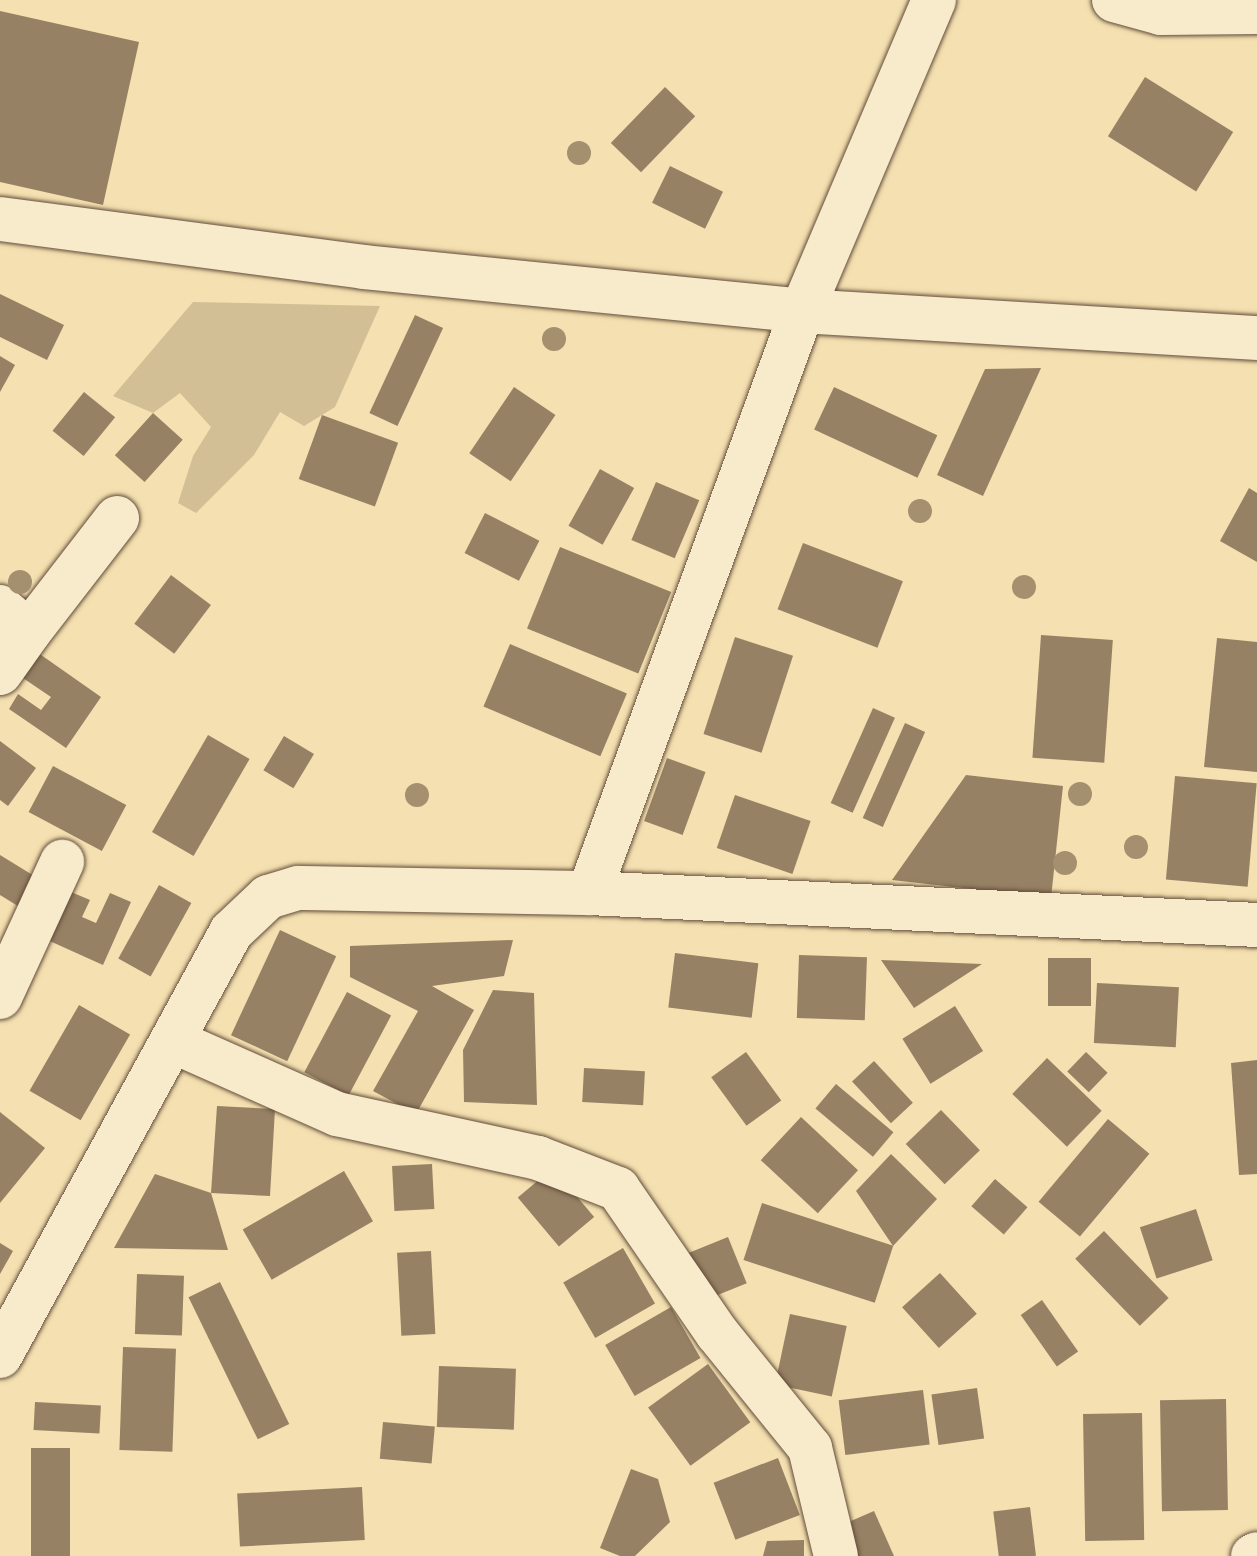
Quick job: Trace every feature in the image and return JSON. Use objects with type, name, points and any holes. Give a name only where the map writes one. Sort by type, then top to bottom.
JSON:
[{"type":"street","points":[[589,893],[802,311],[934,0]]},
{"type":"street","points":[[1114,0],[1161,13],[1257,12]]},
{"type":"street","points":[[0,219],[364,267],[802,311],[1257,338]]},
{"type":"street","points":[[0,673],[15,620],[117,518]]},
{"type":"street","points":[[0,997],[62,862]]},
{"type":"street","points":[[0,1356],[11,1311],[173,1041],[231,932],[268,897],[298,888],[589,893],[1257,925]]},
{"type":"street","points":[[173,1041],[337,1114],[538,1158],[618,1189],[717,1333],[783,1406],[810,1448],[836,1556]]},
{"type":"shaded area","points":[[193,302],[380,306],[335,407],[304,426],[280,412],[254,455],[196,513],[178,503],[193,456],[211,427],[180,393],[153,413],[113,396]]},
{"type":"building","points":[[0,11],[139,42],[103,205],[0,182]]},
{"type":"building","points":[[1145,77],[1233,132],[1196,191],[1108,136]]},
{"type":"building","points":[[665,87],[695,116],[641,172],[611,143]]},
{"type":"building","points":[[670,166],[723,192],[705,229],[652,203]]},
{"type":"building","points":[[0,294],[64,325],[47,360],[0,337]]},
{"type":"building","points":[[415,315],[443,328],[397,426],[369,413]]},
{"type":"building","points":[[0,356],[15,365],[0,392]]},
{"type":"building","points":[[1041,368],[983,496],[937,475],[985,369]]},
{"type":"building","points":[[514,387],[555,415],[511,481],[469,453]]},
{"type":"building","points":[[834,387],[937,435],[917,478],[814,430]]},
{"type":"building","points":[[84,392],[115,417],[84,456],[53,431]]},
{"type":"building","points":[[153,413],[183,440],[145,482],[115,455]]},
{"type":"building","points":[[322,415],[398,443],[375,507],[299,479]]},
{"type":"building","points":[[600,469],[634,488],[603,545],[568,526]]},
{"type":"building","points":[[656,482],[699,500],[675,558],[631,540]]},
{"type":"building","points":[[1249,488],[1257,493],[1257,562],[1220,541]]},
{"type":"building","points":[[485,513],[539,541],[519,581],[465,553]]},
{"type":"building","points":[[803,543],[903,581],[877,648],[778,609]]},
{"type":"building","points":[[560,547],[671,592],[638,674],[527,629]]},
{"type":"building","points":[[171,575],[211,605],[174,654],[134,624]]},
{"type":"building","points":[[1041,635],[1113,640],[1104,763],[1032,758]]},
{"type":"building","points":[[735,637],[793,656],[761,753],[703,734]]},
{"type":"building","points":[[1217,638],[1257,642],[1257,772],[1204,767]]},
{"type":"building","points":[[510,644],[627,694],[600,756],[483,707]]},
{"type":"building","points":[[34,650],[101,697],[66,748],[9,709],[18,694],[41,710],[51,697],[17,674]]},
{"type":"building","points":[[873,708],[895,718],[853,813],[831,803]]},
{"type":"building","points":[[905,723],[925,732],[883,827],[863,818]]},
{"type":"building","points":[[208,735],[250,759],[194,856],[152,832]]},
{"type":"building","points":[[284,736],[314,754],[293,788],[263,770]]},
{"type":"building","points":[[0,741],[36,768],[8,806],[0,800]]},
{"type":"building","points":[[667,758],[706,772],[683,835],[644,821]]},
{"type":"building","points":[[53,766],[126,805],[102,851],[29,812]]},
{"type":"building","points":[[966,775],[1063,786],[1051,898],[892,880]]},
{"type":"building","points":[[1175,776],[1257,783],[1248,887],[1166,880]]},
{"type":"building","points":[[735,795],[811,821],[792,874],[717,848]]},
{"type":"building","points":[[0,855],[44,882],[26,911],[0,895]]},
{"type":"building","points":[[159,885],[191,903],[151,976],[118,958]]},
{"type":"building","points":[[64,889],[90,900],[82,917],[96,923],[110,893],[131,902],[103,965],[43,938]]},
{"type":"building","points":[[280,930],[336,956],[287,1061],[231,1035]]},
{"type":"building","points":[[513,940],[504,976],[432,986],[474,1010],[416,1114],[373,1091],[418,1011],[350,977],[350,946]]},
{"type":"building","points":[[675,953],[758,963],[752,1018],[668,1008]]},
{"type":"building","points":[[799,955],[867,957],[865,1020],[797,1018]]},
{"type":"building","points":[[1048,958],[1091,958],[1091,1006],[1048,1006]]},
{"type":"building","points":[[881,960],[982,964],[914,1008]]},
{"type":"building","points":[[1097,983],[1179,987],[1176,1047],[1094,1043]]},
{"type":"building","points":[[493,990],[534,993],[537,1105],[464,1102],[463,1050]]},
{"type":"building","points":[[347,992],[391,1015],[348,1096],[304,1072]]},
{"type":"building","points":[[79,1005],[130,1034],[81,1120],[30,1091]]},
{"type":"building","points":[[955,1006],[983,1051],[931,1084],[902,1039]]},
{"type":"building","points":[[746,1052],[781,1101],[746,1126],[711,1077]]},
{"type":"building","points":[[1086,1052],[1108,1073],[1089,1092],[1067,1071]]},
{"type":"building","points":[[1047,1058],[1102,1111],[1067,1147],[1012,1094]]},
{"type":"building","points":[[1257,1060],[1257,1174],[1239,1175],[1231,1063]]},
{"type":"building","points":[[874,1061],[913,1103],[891,1123],[852,1081]]},
{"type":"building","points":[[584,1068],[645,1071],[643,1105],[582,1102]]},
{"type":"building","points":[[836,1084],[893,1132],[873,1157],[815,1109]]},
{"type":"building","points":[[217,1106],[275,1109],[270,1196],[211,1193]]},
{"type":"building","points":[[941,1110],[980,1150],[945,1184],[906,1144]]},
{"type":"building","points":[[0,1112],[45,1148],[0,1203]]},
{"type":"building","points":[[801,1117],[858,1170],[818,1213],[761,1160]]},
{"type":"building","points":[[1108,1119],[1149,1154],[1080,1236],[1039,1202]]},
{"type":"building","points":[[891,1154],[937,1199],[893,1246],[856,1191]]},
{"type":"building","points":[[432,1164],[434,1209],[394,1211],[392,1166]]},
{"type":"building","points":[[553,1168],[594,1217],[559,1247],[518,1198]]},
{"type":"building","points":[[344,1171],[373,1221],[272,1280],[243,1230]]},
{"type":"building","points":[[155,1174],[211,1193],[228,1250],[114,1248]]},
{"type":"building","points":[[995,1179],[1027,1207],[1004,1234],[971,1206]]},
{"type":"building","points":[[762,1203],[893,1246],[875,1303],[743,1260]]},
{"type":"building","points":[[1196,1209],[1213,1260],[1157,1279],[1140,1227]]},
{"type":"building","points":[[1104,1231],[1169,1298],[1140,1326],[1075,1259]]},
{"type":"building","points":[[728,1237],[747,1283],[702,1301],[683,1255]]},
{"type":"building","points":[[0,1243],[13,1251],[0,1274]]},
{"type":"building","points":[[623,1248],[655,1303],[595,1338],[563,1282]]},
{"type":"building","points":[[431,1251],[435,1334],[401,1336],[397,1253]]},
{"type":"building","points":[[940,1273],[977,1314],[939,1348],[902,1307]]},
{"type":"building","points":[[137,1274],[184,1276],[182,1336],[135,1334]]},
{"type":"building","points":[[220,1282],[289,1424],[258,1439],[189,1297]]},
{"type":"building","points":[[1042,1300],[1078,1352],[1057,1367],[1021,1315]]},
{"type":"building","points":[[671,1307],[700,1358],[635,1396],[605,1345]]},
{"type":"building","points":[[790,1314],[847,1326],[832,1396],[775,1384]]},
{"type":"building","points":[[123,1347],[176,1349],[172,1452],[119,1450]]},
{"type":"building","points":[[708,1364],[750,1422],[690,1466],[648,1407]]},
{"type":"building","points":[[439,1366],[516,1369],[514,1430],[437,1427]]},
{"type":"building","points":[[977,1388],[984,1439],[939,1445],[931,1394]]},
{"type":"building","points":[[923,1390],[930,1445],[845,1455],[839,1400]]},
{"type":"building","points":[[1226,1399],[1228,1510],[1162,1511],[1160,1400]]},
{"type":"building","points":[[35,1402],[101,1405],[99,1433],[34,1430]]},
{"type":"building","points":[[1142,1413],[1144,1540],[1085,1541],[1083,1414]]},
{"type":"building","points":[[383,1422],[435,1427],[432,1463],[380,1459]]},
{"type":"building","points":[[31,1448],[70,1448],[70,1556],[31,1556]]},
{"type":"building","points":[[778,1458],[800,1515],[735,1540],[714,1483]]},
{"type":"building","points":[[631,1469],[658,1479],[670,1522],[635,1556],[620,1556],[600,1548]]},
{"type":"building","points":[[362,1487],[365,1540],[240,1546],[237,1494]]},
{"type":"building","points":[[1030,1507],[1036,1556],[999,1556],[993,1512]]},
{"type":"building","points":[[874,1511],[894,1556],[857,1556],[844,1524]]},
{"type":"building","points":[[804,1540],[804,1556],[763,1556],[767,1541]]}]
